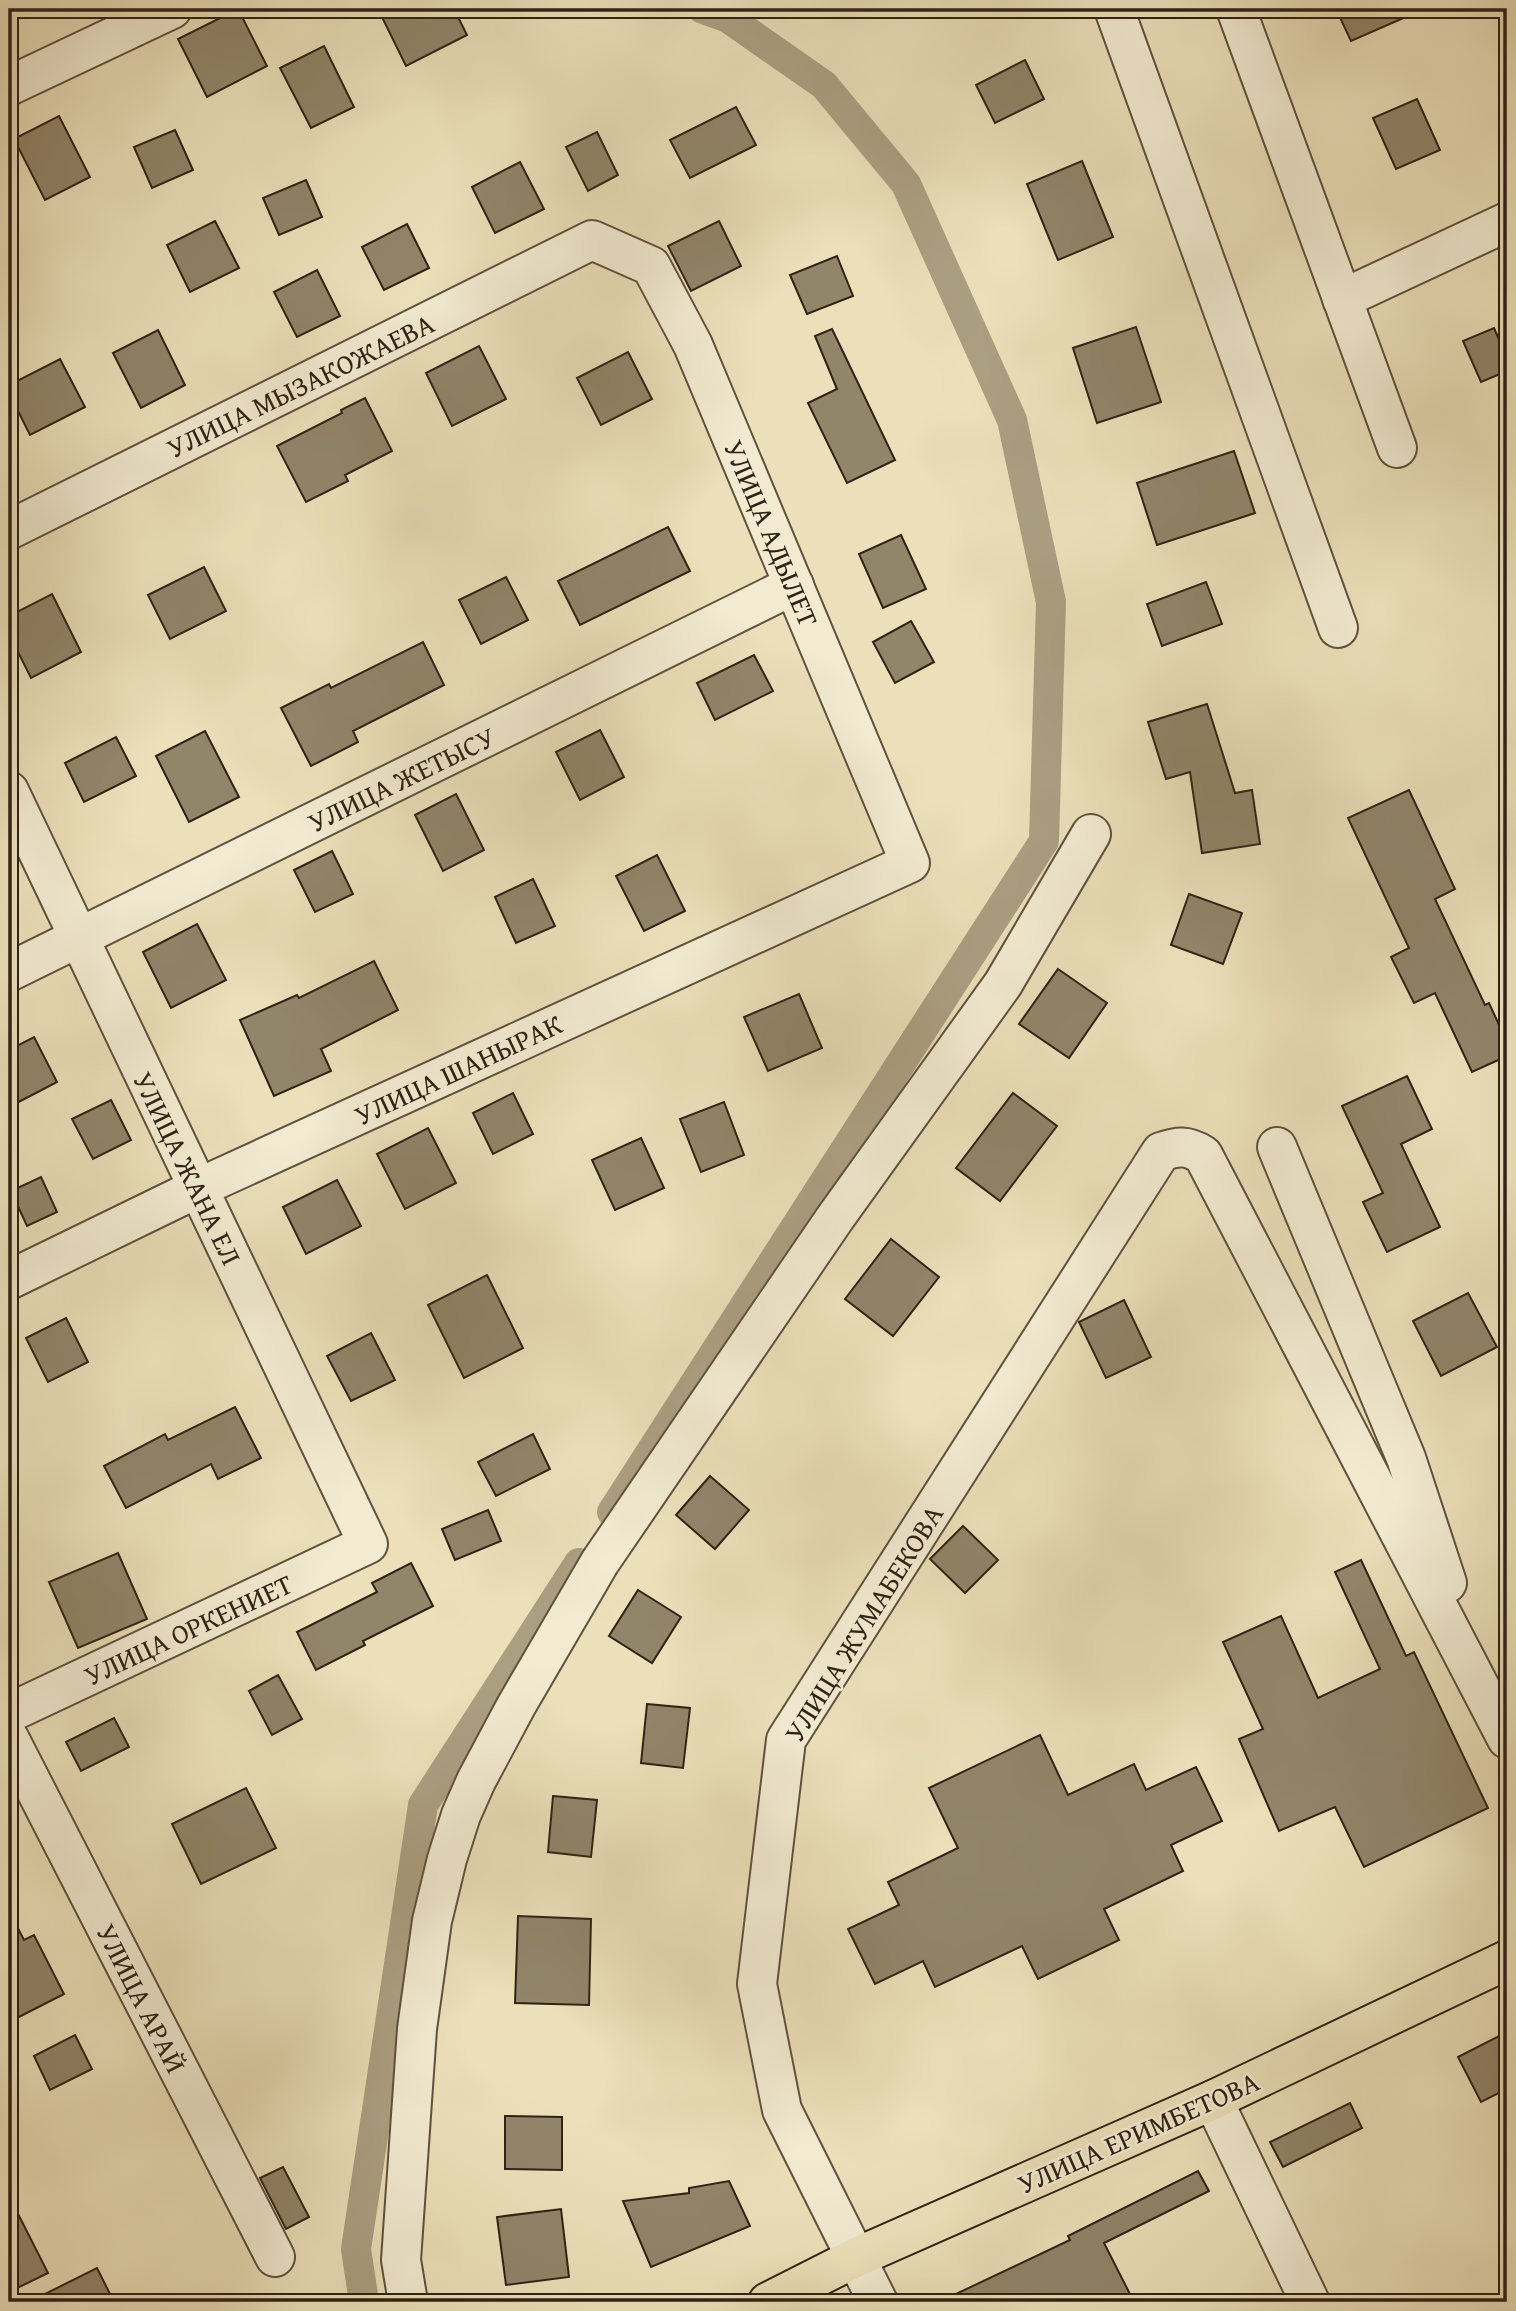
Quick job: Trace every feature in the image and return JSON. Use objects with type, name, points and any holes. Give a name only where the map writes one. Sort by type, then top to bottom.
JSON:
[{"type":"main road","name":"УЛИЦА ЕРИМБЕТОВА","points":[[768,2302],[857,2257],[1213,2100],[1507,1959]]},
{"type":"street","points":[[9,86],[172,9]]},
{"type":"street","points":[[1114,9],[1338,628]]},
{"type":"street","points":[[1236,9],[1397,448]]},
{"type":"street","points":[[1342,299],[1507,222]]},
{"type":"street","name":"УЛИЦА МЫЗАКОЖАЕВА","points":[[9,530],[592,240]]},
{"type":"street","name":"УЛИЦА АДЫЛЕТ","points":[[592,240],[651,266],[694,345],[910,863]]},
{"type":"street","name":"УЛИЦА ЖЕТЫСУ","points":[[9,972],[794,585]]},
{"type":"street","name":"УЛИЦА ЖАНА ЕЛ","points":[[9,792],[368,1544]]},
{"type":"street","points":[[408,2302],[401,2260],[417,2029],[432,1921],[447,1858],[476,1781],[516,1706],[600,1562],[835,1218],[1003,984],[1091,834]]},
{"type":"street","name":"УЛИЦА ШАНЫРАК","points":[[9,1280],[198,1188],[910,863]]},
{"type":"street","name":"УЛИЦА ЖУМАБЕКОВА","points":[[878,2302],[782,2110],[757,1984],[786,1740],[1161,1152],[1178,1146],[1191,1147],[1203,1155],[1481,1688]]},
{"type":"street","points":[[1277,1147],[1406,1458],[1481,1688],[1507,1739]]},
{"type":"street","name":"УЛИЦА ОРКЕНИЕТ","points":[[9,1713],[368,1544]]},
{"type":"street","name":"УЛИЦА АРАЙ","points":[[9,1738],[275,2257]]},
{"type":"street","points":[[1213,2100],[1310,2302]]},
{"type":"building","points":[[238,9],[267,66],[207,97],[178,39]]},
{"type":"building","points":[[378,9],[454,9],[467,35],[406,66]]},
{"type":"building","points":[[1336,9],[1424,9],[1351,41]]},
{"type":"building","points":[[324,46],[354,107],[311,128],[280,68]]},
{"type":"building","points":[[1025,60],[1044,99],[995,123],[976,85]]},
{"type":"building","points":[[1417,99],[1440,150],[1396,169],[1373,118]]},
{"type":"building","points":[[736,107],[756,145],[690,178],[670,140]]},
{"type":"building","points":[[59,116],[90,177],[45,200],[14,139]]},
{"type":"building","points":[[175,130],[193,170],[152,188],[134,147]]},
{"type":"building","points":[[597,132],[618,175],[588,191],[566,147]]},
{"type":"building","points":[[1082,161],[1113,237],[1058,260],[1027,184]]},
{"type":"building","points":[[520,162],[544,209],[495,233],[472,187]]},
{"type":"building","points":[[306,180],[322,217],[279,235],[263,198]]},
{"type":"building","points":[[215,221],[239,268],[190,292],[167,245]]},
{"type":"building","points":[[719,221],[741,266],[691,291],[668,246]]},
{"type":"building","points":[[407,224],[429,268],[384,290],[362,247]]},
{"type":"building","points":[[837,256],[853,296],[807,314],[790,275]]},
{"type":"building","points":[[317,270],[340,316],[297,337],[274,292]]},
{"type":"building","points":[[1136,327],[1161,402],[1097,423],[1073,348]]},
{"type":"building","points":[[1494,328],[1507,358],[1507,371],[1481,382],[1463,341]]},
{"type":"building","points":[[832,329],[895,460],[847,483],[808,403],[837,389],[815,336]]},
{"type":"building","points":[[158,330],[185,385],[141,408],[113,353]]},
{"type":"building","points":[[479,346],[506,399],[452,426],[426,373]]},
{"type":"building","points":[[628,352],[652,399],[601,425],[577,378]]},
{"type":"building","points":[[60,359],[85,407],[30,435],[9,393],[9,385]]},
{"type":"building","points":[[365,398],[392,451],[345,475],[348,481],[306,502],[277,446],[342,413],[341,410]]},
{"type":"building","points":[[1234,451],[1255,513],[1157,545],[1137,483]]},
{"type":"building","points":[[668,527],[690,571],[580,625],[558,581]]},
{"type":"building","points":[[901,535],[926,589],[883,608],[859,554]]},
{"type":"building","points":[[204,567],[226,611],[170,639],[148,595]]},
{"type":"building","points":[[506,577],[528,620],[481,644],[459,600]]},
{"type":"building","points":[[1206,582],[1222,624],[1162,646],[1147,604]]},
{"type":"building","points":[[52,594],[81,652],[31,678],[9,634],[9,616]]},
{"type":"building","points":[[911,621],[934,662],[895,683],[873,642]]},
{"type":"building","points":[[423,642],[444,685],[353,731],[358,742],[311,766],[281,708],[329,684],[331,688]]},
{"type":"building","points":[[754,655],[773,691],[715,720],[697,683]]},
{"type":"building","points":[[1207,704],[1235,793],[1252,790],[1260,844],[1202,853],[1190,772],[1166,779],[1148,722]]},
{"type":"building","points":[[600,730],[624,777],[580,800],[556,752]]},
{"type":"building","points":[[205,731],[239,797],[189,822],[156,756]]},
{"type":"building","points":[[116,737],[136,776],[84,802],[65,763]]},
{"type":"building","points":[[1409,790],[1455,889],[1435,899],[1485,1005],[1489,1003],[1507,1042],[1507,1056],[1472,1072],[1435,993],[1414,1003],[1391,957],[1409,948],[1348,818]]},
{"type":"building","points":[[456,794],[484,850],[443,871],[415,815]]},
{"type":"building","points":[[332,851],[353,894],[315,912],[294,870]]},
{"type":"building","points":[[657,855],[685,911],[644,931],[616,876]]},
{"type":"building","points":[[533,879],[555,926],[516,943],[495,897]]},
{"type":"building","points":[[1189,894],[1242,913],[1223,964],[1171,945]]},
{"type":"building","points":[[197,924],[226,980],[171,1008],[143,952]]},
{"type":"building","points":[[374,961],[398,1010],[321,1049],[331,1071],[274,1096],[240,1020],[297,995],[299,998]]},
{"type":"building","points":[[1058,969],[1107,1003],[1069,1058],[1019,1024]]},
{"type":"building","points":[[799,994],[822,1048],[768,1071],[744,1017]]},
{"type":"building","points":[[34,1037],[57,1082],[9,1107],[9,1050]]},
{"type":"building","points":[[1407,1076],[1432,1129],[1401,1144],[1440,1227],[1387,1252],[1363,1202],[1383,1193],[1342,1106]]},
{"type":"building","points":[[513,1093],[533,1134],[493,1154],[473,1113]]},
{"type":"building","points":[[1013,1093],[1057,1126],[1000,1201],[956,1168]]},
{"type":"building","points":[[111,1100],[131,1140],[93,1159],[72,1119]]},
{"type":"building","points":[[724,1102],[744,1155],[701,1172],[680,1119]]},
{"type":"building","points":[[428,1128],[456,1183],[405,1209],[377,1154]]},
{"type":"building","points":[[641,1138],[664,1188],[615,1210],[592,1160]]},
{"type":"building","points":[[41,1177],[57,1212],[27,1226],[11,1191]]},
{"type":"building","points":[[337,1180],[361,1226],[306,1254],[283,1207]]},
{"type":"building","points":[[891,1239],[939,1277],[893,1336],[845,1299]]},
{"type":"building","points":[[487,1275],[523,1348],[464,1378],[428,1305]]},
{"type":"building","points":[[1468,1293],[1497,1347],[1441,1376],[1413,1321]]},
{"type":"building","points":[[1124,1300],[1151,1357],[1106,1378],[1079,1322]]},
{"type":"building","points":[[66,1318],[88,1362],[48,1382],[26,1338]]},
{"type":"building","points":[[371,1333],[395,1380],[351,1401],[327,1356]]},
{"type":"building","points":[[235,1407],[261,1458],[218,1479],[211,1464],[126,1508],[104,1466],[165,1434],[168,1440]]},
{"type":"building","points":[[533,1434],[550,1469],[496,1496],[478,1462]]},
{"type":"building","points":[[710,1476],[749,1510],[715,1549],[676,1515]]},
{"type":"building","points":[[488,1510],[501,1541],[455,1560],[442,1529]]},
{"type":"building","points":[[963,1526],[998,1560],[965,1593],[930,1559]]},
{"type":"building","points":[[118,1553],[147,1619],[78,1648],[49,1582]]},
{"type":"building","points":[[1361,1560],[1406,1656],[1414,1652],[1488,1808],[1364,1867],[1335,1807],[1279,1831],[1239,1739],[1263,1729],[1223,1642],[1281,1616],[1318,1698],[1380,1669],[1335,1572]]},
{"type":"building","points":[[411,1563],[433,1606],[363,1641],[365,1645],[316,1670],[297,1632],[377,1592],[372,1583]]},
{"type":"building","points":[[638,1590],[681,1617],[652,1663],[609,1636]]},
{"type":"building","points":[[278,1675],[302,1719],[272,1735],[249,1691]]},
{"type":"building","points":[[647,1704],[690,1708],[683,1768],[641,1763]]},
{"type":"building","points":[[114,1718],[129,1747],[81,1771],[66,1742]]},
{"type":"building","points":[[1040,1735],[1068,1795],[1134,1764],[1146,1790],[1196,1767],[1222,1821],[1171,1845],[1183,1871],[1104,1909],[1119,1940],[1038,1979],[1022,1946],[935,1987],[923,1961],[875,1984],[848,1929],[899,1905],[888,1882],[958,1848],[929,1788]]},
{"type":"building","points":[[246,1788],[276,1848],[201,1884],[172,1824]]},
{"type":"building","points":[[553,1796],[597,1800],[591,1857],[548,1852]]},
{"type":"building","points":[[9,1911],[24,1940],[34,1935],[64,1994],[9,2022]]},
{"type":"building","points":[[518,1916],[591,1919],[589,2005],[515,2003]]},
{"type":"building","points":[[1507,2032],[1507,2089],[1481,2102],[1458,2057]]},
{"type":"building","points":[[75,2035],[92,2069],[50,2090],[34,2056]]},
{"type":"building","points":[[1350,2103],[1362,2128],[1283,2167],[1270,2142]]},
{"type":"building","points":[[505,2116],[562,2117],[562,2170],[505,2169]]},
{"type":"building","points":[[283,2167],[309,2217],[286,2229],[260,2178]]},
{"type":"building","points":[[1198,2171],[1209,2191],[1104,2243],[1134,2302],[939,2302],[1070,2240],[1068,2236]]},
{"type":"building","points":[[729,2181],[750,2226],[651,2267],[623,2201],[689,2193],[689,2188]]},
{"type":"building","points":[[9,2196],[48,2273],[9,2292]]},
{"type":"building","points":[[561,2209],[569,2277],[506,2285],[497,2217]]},
{"type":"building","points":[[97,2268],[114,2302],[29,2302]]},
{"type":"waterway","points":[[612,1512],[1044,841],[1051,602],[1012,420],[906,184],[824,85],[728,18],[703,9]]},
{"type":"waterway","points":[[364,2302],[356,2249],[423,1805],[579,1563]]}]
